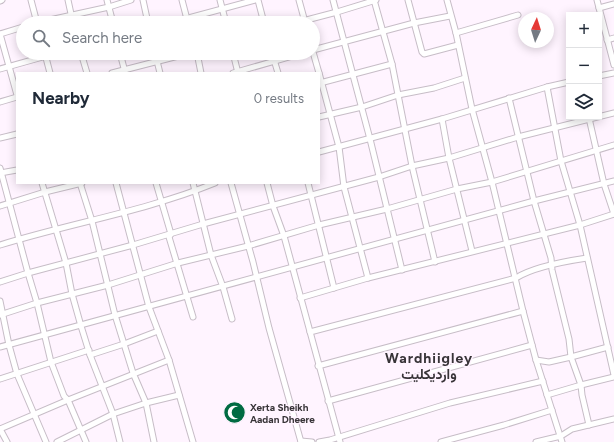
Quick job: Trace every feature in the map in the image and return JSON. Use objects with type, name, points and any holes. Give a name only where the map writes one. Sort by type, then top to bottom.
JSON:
[{"type":"street","points":[[31,0],[35,16]]},
{"type":"street","points":[[68,0],[71,15]]},
{"type":"street","points":[[107,0],[111,16]]},
{"type":"street","points":[[67,16],[109,7],[132,0]]},
{"type":"street","points":[[143,0],[146,16]]},
{"type":"street","points":[[182,0],[186,16]]},
{"type":"street","points":[[220,0],[224,16]]},
{"type":"street","points":[[200,16],[222,8],[257,0],[262,16]]},
{"type":"street","points":[[298,0],[302,16]]},
{"type":"street","points":[[333,0],[362,107],[402,270]]},
{"type":"street","points":[[320,17],[374,0],[392,64],[412,166],[435,262]]},
{"type":"street","points":[[408,0],[422,52],[424,54],[458,45]]},
{"type":"street","points":[[447,0],[450,16],[456,33],[472,109],[492,182],[523,311],[536,360],[562,442]]},
{"type":"street","points":[[597,0],[614,65]]},
{"type":"street","points":[[599,8],[614,4]]},
{"type":"street","points":[[456,33],[518,15]]},
{"type":"street","points":[[320,49],[414,23],[450,16]]},
{"type":"street","points":[[16,29],[0,34],[16,93]]},
{"type":"street","points":[[607,40],[614,38]]},
{"type":"street","points":[[0,69],[30,60]]},
{"type":"street","points":[[46,60],[50,72]]},
{"type":"street","points":[[83,60],[87,72]]},
{"type":"street","points":[[122,60],[125,71],[164,60]]},
{"type":"street","points":[[198,60],[201,72]]},
{"type":"street","points":[[234,60],[236,72]]},
{"type":"street","points":[[239,72],[278,60]]},
{"type":"street","points":[[315,60],[319,72]]},
{"type":"street","points":[[274,61],[278,72]]},
{"type":"street","points":[[157,62],[160,72]]},
{"type":"street","points":[[368,278],[344,186],[338,147],[320,83],[392,64]]},
{"type":"street","points":[[602,75],[614,73]]},
{"type":"street","points":[[320,118],[362,107],[398,95],[434,88],[465,78]]},
{"type":"street","points":[[320,152],[442,119],[509,98],[566,83]]},
{"type":"street","points":[[547,87],[561,161],[580,225],[614,376],[548,395]]},
{"type":"street","points":[[0,102],[16,96]]},
{"type":"street","points":[[509,98],[534,201],[552,265],[569,339],[571,357],[581,385],[582,395],[590,425]]},
{"type":"street","points":[[602,115],[614,113]]},
{"type":"street","points":[[442,119],[449,158],[472,251]]},
{"type":"street","points":[[0,282],[203,224],[379,177],[412,166],[449,158],[518,137],[555,129],[583,120]]},
{"type":"street","points":[[300,298],[368,278],[580,225],[614,214],[604,184],[589,120]]},
{"type":"street","points":[[0,138],[16,134]]},
{"type":"street","points":[[1,315],[37,303],[108,285],[178,263],[248,246],[319,225],[387,209],[457,189],[492,182],[614,145]]},
{"type":"street","points":[[16,170],[0,171],[37,303],[51,362],[64,396],[68,400],[86,442]]},
{"type":"street","points":[[0,348],[115,315],[257,278],[534,201],[614,181]]},
{"type":"street","points":[[42,184],[66,264],[72,294],[89,353],[113,414],[120,442]]},
{"type":"street","points":[[0,206],[44,192],[77,184]]},
{"type":"street","points":[[81,184],[101,254],[115,315],[133,373],[146,403],[154,442]]},
{"type":"street","points":[[116,184],[149,307],[169,360],[193,442]]},
{"type":"street","points":[[156,184],[170,234],[169,237],[188,296],[193,317]]},
{"type":"street","points":[[193,184],[211,255],[223,287],[232,318]]},
{"type":"street","points":[[0,244],[124,212],[195,191],[212,184]]},
{"type":"street","points":[[231,184],[301,441],[312,442]]},
{"type":"street","points":[[267,184],[273,206],[284,236],[339,439]]},
{"type":"street","points":[[308,184],[334,288]]},
{"type":"street","points":[[310,332],[516,278],[524,272],[587,258]]},
{"type":"street","points":[[0,301],[1,315],[17,374],[46,442]]},
{"type":"street","points":[[318,366],[523,311]]},
{"type":"street","points":[[0,379],[51,362],[124,344],[158,331]]},
{"type":"street","points":[[328,401],[532,345]]},
{"type":"street","points":[[536,360],[549,362],[608,347]]},
{"type":"street","points":[[7,442],[0,429],[133,373],[169,360]]},
{"type":"street","points":[[319,442],[339,439],[450,403],[543,381]]},
{"type":"street","points":[[57,442],[113,414],[146,403],[180,395]]},
{"type":"street","points":[[441,442],[552,410]]},
{"type":"street","points":[[536,442],[560,436],[572,429],[614,419]]},
{"type":"place","name":"Xerta Sheikh Aadan Dheere","points":[[234,413]]},
{"type":"district","name":"Wardhiigley وارديكليت","points":[[429,366]]}]
